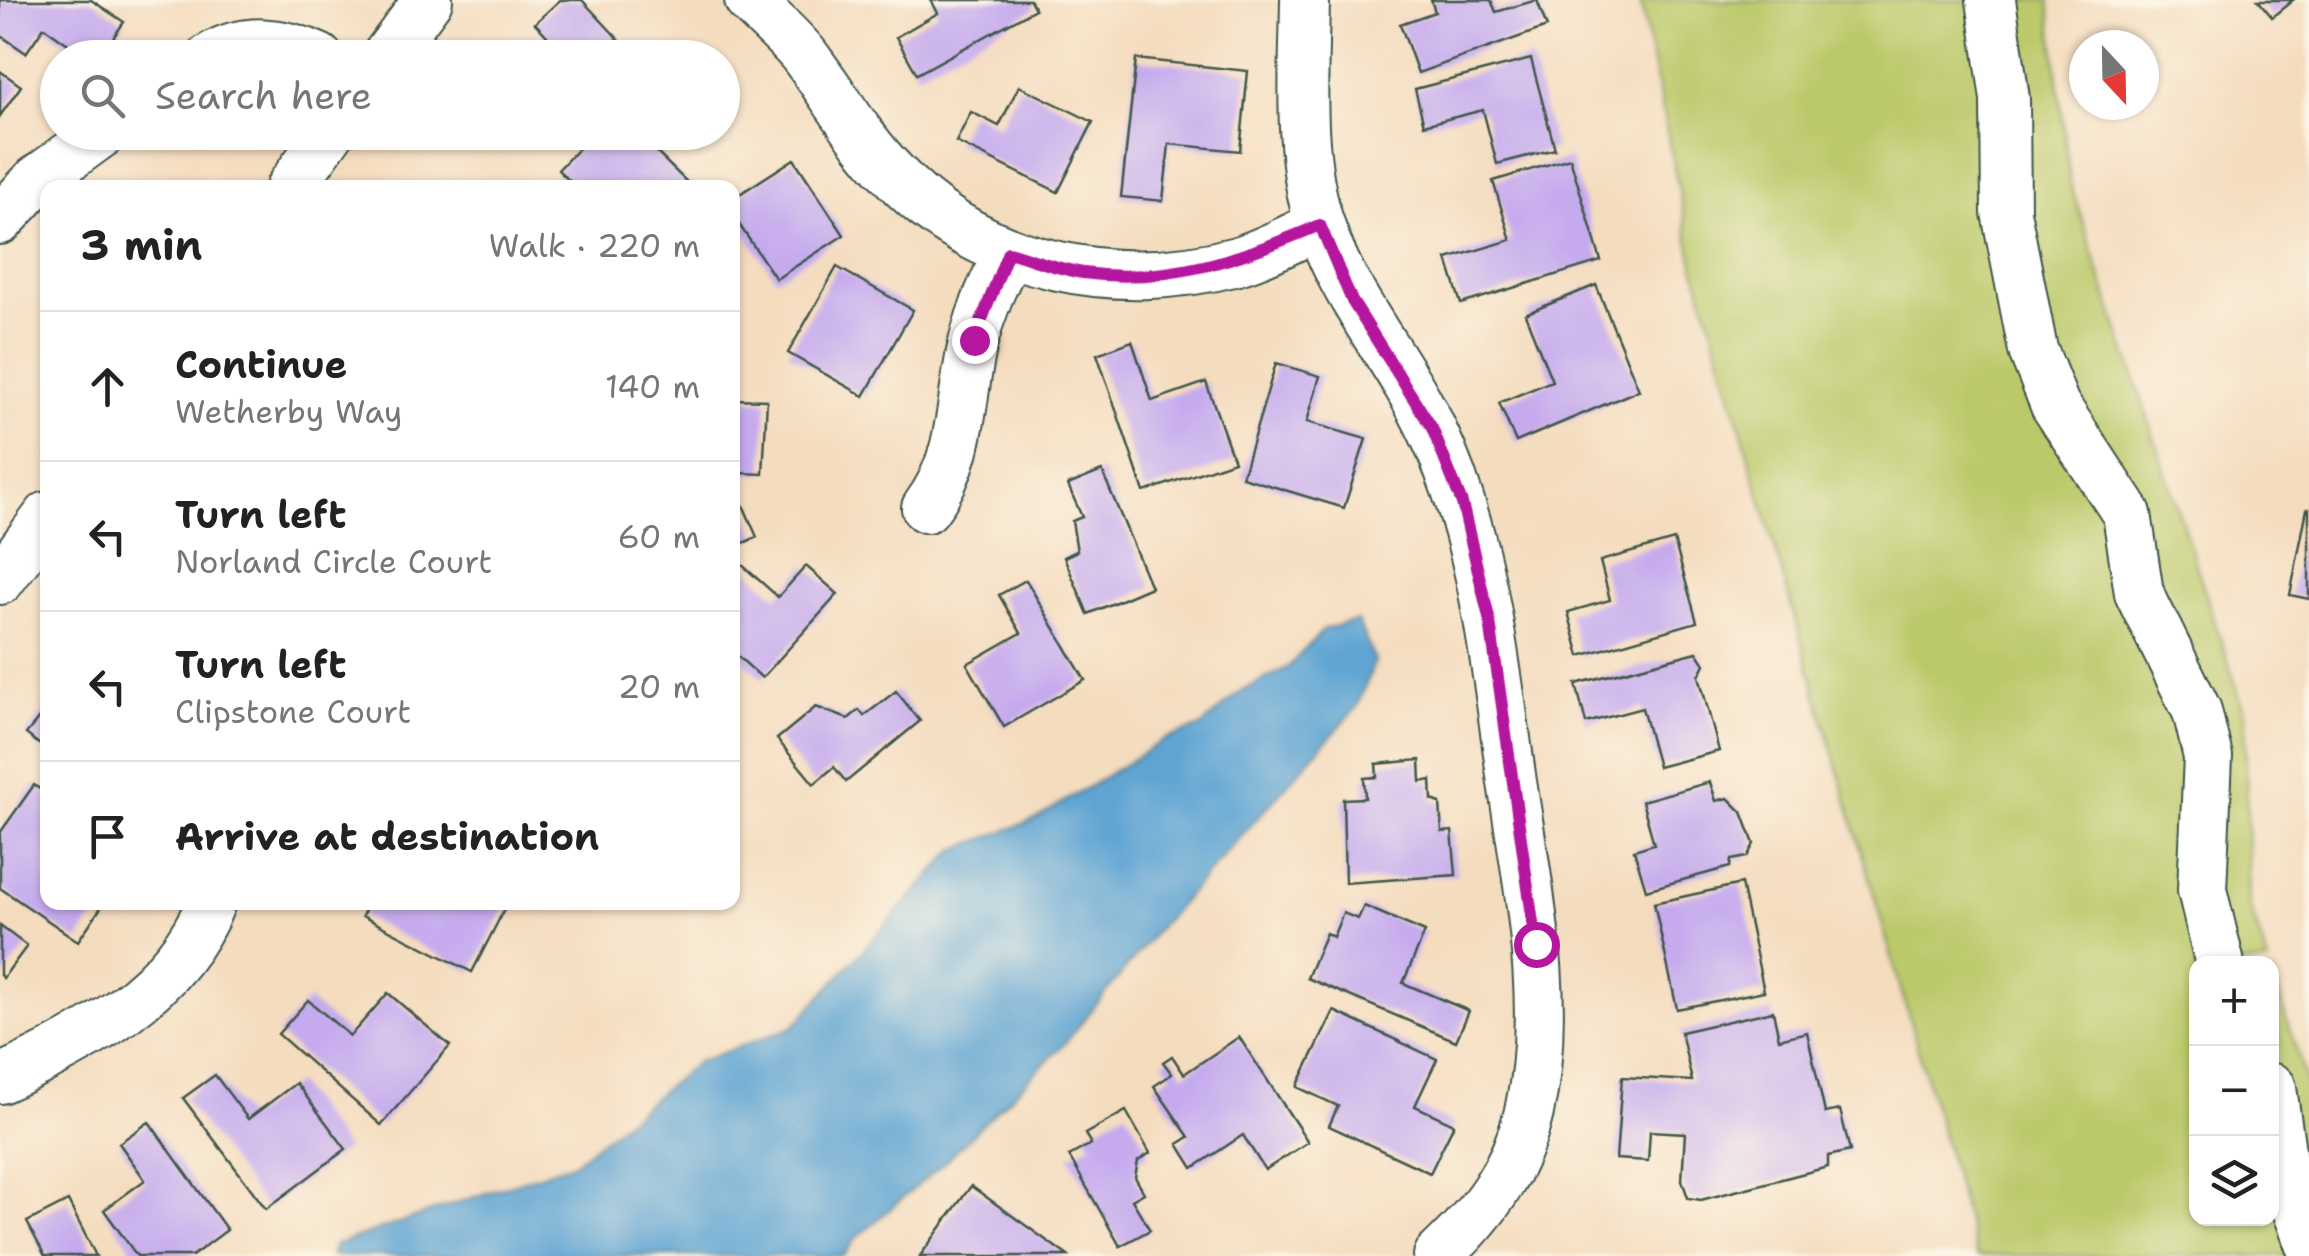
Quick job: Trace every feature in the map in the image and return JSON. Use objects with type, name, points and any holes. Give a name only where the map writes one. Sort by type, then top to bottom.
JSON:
[{"type":"street","points":[[399,40],[428,0]]},
{"type":"street","points":[[750,0],[801,52],[865,143],[896,178],[946,220],[1008,252],[1082,273],[1165,276],[1240,260],[1320,225]]},
{"type":"street","points":[[1306,0],[1303,123],[1309,178],[1320,225],[1352,301],[1432,428],[1462,503],[1490,622],[1536,944],[1535,1056],[1530,1108],[1519,1148],[1502,1184],[1475,1222],[1438,1256]]},
{"type":"street","points":[[1992,0],[2005,99],[2006,212],[2033,350],[2055,405],[2127,514],[2139,594],[2196,712],[2208,758],[2202,890],[2218,956]]},
{"type":"street","points":[[0,220],[37,180],[78,150]]},
{"type":"street","points":[[296,180],[317,150]]},
{"type":"street","points":[[926,508],[955,458],[974,340],[1008,252]]},
{"type":"street","points":[[0,580],[40,527]]},
{"type":"street","points":[[0,1079],[126,1012],[169,967],[206,910]]},
{"type":"street","points":[[2279,1136],[2284,1173],[2309,1243]]},
{"type":"green space","points":[[1640,0],[2049,0],[2070,183],[2245,713],[2249,903],[2266,956],[2189,956],[2189,1226],[2279,1226],[2279,995],[2309,1090],[2309,1256],[1977,1256],[1694,264]]},
{"type":"water","points":[[1357,621],[1375,661],[1357,707],[1161,925],[1065,1043],[939,1167],[856,1238],[843,1256],[331,1256],[335,1245],[574,1163],[697,1062],[793,1027],[954,850],[1036,819],[1166,739],[1201,727],[1239,693],[1288,667],[1324,629]]},
{"type":"building","points":[[0,0],[91,0],[124,22],[112,40],[62,40],[44,27],[26,53],[0,35]]},
{"type":"building","points":[[560,0],[582,0],[619,40],[543,40],[547,36],[535,23]]},
{"type":"building","points":[[931,0],[1030,0],[1035,9],[917,74],[896,37],[938,13]]},
{"type":"building","points":[[1431,0],[1491,0],[1496,12],[1537,0],[1547,27],[1418,73],[1400,24],[1435,12]]},
{"type":"building","points":[[2258,0],[2293,0],[2272,17]]},
{"type":"building","points":[[1136,59],[1248,71],[1240,151],[1169,144],[1163,201],[1121,197]]},
{"type":"building","points":[[1531,59],[1555,149],[1497,164],[1483,110],[1424,125],[1415,89]]},
{"type":"building","points":[[0,71],[21,86],[0,116]]},
{"type":"building","points":[[1019,86],[1093,122],[1058,192],[956,142],[971,112],[999,126]]},
{"type":"building","points":[[577,150],[654,150],[685,180],[569,180],[558,170]]},
{"type":"building","points":[[1570,158],[1601,261],[1461,304],[1447,259],[1511,240],[1493,181]]},
{"type":"building","points":[[794,159],[844,235],[776,279],[740,226],[740,194]]},
{"type":"building","points":[[837,267],[913,310],[864,396],[788,353]]},
{"type":"building","points":[[1596,285],[1639,390],[1516,442],[1499,403],[1552,381],[1525,314]]},
{"type":"building","points":[[1132,341],[1152,401],[1206,382],[1234,461],[1144,492],[1097,354]]},
{"type":"building","points":[[1276,363],[1320,376],[1307,422],[1366,439],[1344,508],[1242,477]]},
{"type":"building","points":[[740,399],[767,400],[763,474],[741,473],[740,498]]},
{"type":"building","points":[[1102,471],[1151,587],[1088,614],[1064,557],[1077,551],[1072,521],[1082,517],[1068,485]]},
{"type":"building","points":[[740,498],[757,537],[740,544]]},
{"type":"building","points":[[2309,509],[2309,599],[2290,595]]},
{"type":"building","points":[[1674,540],[1697,622],[1580,656],[1568,612],[1610,600],[1600,561]]},
{"type":"building","points":[[740,565],[778,597],[806,566],[838,594],[762,678],[740,658]]},
{"type":"building","points":[[1026,580],[1085,680],[1004,727],[967,664],[1021,633],[999,595]]},
{"type":"building","points":[[1697,652],[1705,664],[1699,676],[1719,751],[1658,767],[1642,708],[1586,723],[1576,684]]},
{"type":"building","points":[[896,691],[920,721],[846,782],[834,767],[814,784],[777,739],[816,707],[848,719],[859,710],[864,716]]},
{"type":"building","points":[[40,717],[40,745],[26,734]]},
{"type":"building","points":[[1420,760],[1421,782],[1431,780],[1432,800],[1440,803],[1442,832],[1452,831],[1456,875],[1345,883],[1343,799],[1365,798],[1364,778],[1377,777],[1376,764]]},
{"type":"building","points":[[1710,782],[1716,801],[1728,798],[1742,812],[1754,844],[1747,857],[1731,860],[1730,867],[1646,890],[1634,850],[1654,844],[1642,801]]},
{"type":"building","points":[[34,785],[40,789],[40,910],[99,910],[78,941],[0,888],[0,833]]},
{"type":"building","points":[[1741,884],[1764,991],[1677,1009],[1654,903]]},
{"type":"building","points":[[1364,906],[1425,932],[1403,983],[1469,1011],[1456,1041],[1307,978],[1326,933],[1333,937],[1343,913],[1358,919]]},
{"type":"building","points":[[365,910],[504,910],[472,972],[362,916]]},
{"type":"building","points":[[0,926],[27,946],[3,978],[0,975]]},
{"type":"building","points":[[388,993],[450,1046],[381,1125],[278,1034],[308,1000],[350,1036]]},
{"type":"building","points":[[1334,1011],[1437,1059],[1415,1106],[1454,1124],[1430,1173],[1329,1126],[1338,1106],[1297,1087]]},
{"type":"building","points":[[1773,1011],[1779,1039],[1807,1032],[1825,1113],[1840,1110],[1850,1151],[1828,1156],[1828,1167],[1701,1200],[1688,1198],[1682,1180],[1685,1133],[1650,1131],[1648,1161],[1616,1159],[1622,1077],[1692,1081],[1681,1032]]},
{"type":"building","points":[[1239,1037],[1308,1142],[1265,1170],[1243,1135],[1193,1168],[1178,1144],[1189,1137],[1154,1086],[1172,1074],[1163,1062],[1172,1056],[1184,1074]]},
{"type":"building","points":[[215,1075],[248,1119],[296,1083],[346,1149],[266,1209],[183,1098]]},
{"type":"building","points":[[1126,1111],[1150,1153],[1138,1161],[1135,1177],[1144,1193],[1132,1200],[1150,1230],[1120,1246],[1069,1156],[1091,1144],[1085,1134]]},
{"type":"building","points":[[149,1122],[227,1230],[192,1256],[137,1256],[104,1210],[145,1180],[119,1143]]},
{"type":"building","points":[[971,1186],[1068,1256],[920,1256]]},
{"type":"building","points":[[68,1201],[96,1256],[45,1256],[27,1222]]},
{"type":"route","points":[[974,340],[991,286],[1008,252],[1082,273],[1165,276],[1240,260],[1320,225],[1352,301],[1432,428],[1462,503],[1490,622],[1536,944]]}]
